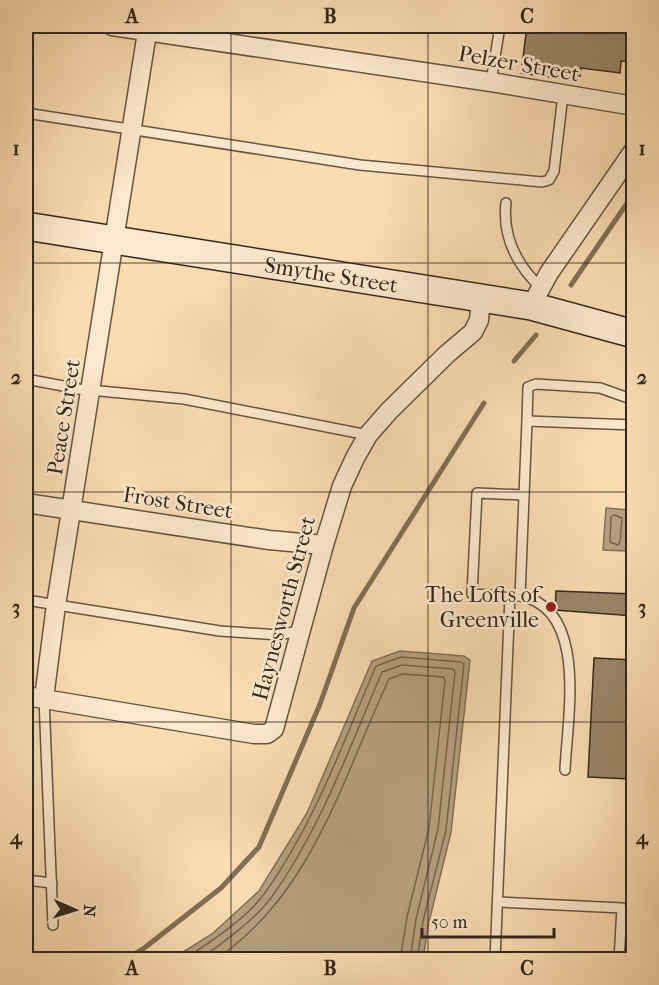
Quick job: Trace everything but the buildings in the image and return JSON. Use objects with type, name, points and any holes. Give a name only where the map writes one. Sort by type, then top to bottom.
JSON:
[{"type":"street","name":"Pelzer Street","points":[[112,26],[147,28],[633,106]]},
{"type":"street","name":"Peace Street","points":[[44,698],[56,605],[147,28]]},
{"type":"street","points":[[536,297],[633,150]]},
{"type":"street","name":"Smythe Street","points":[[26,226],[481,299],[536,297],[633,334]]},
{"type":"street","name":"Haynesworth Street","points":[[26,696],[254,734],[267,734],[277,722],[300,631],[342,486],[368,435],[447,354],[473,332],[479,320],[481,299]]},
{"type":"street","name":"Frost Street","points":[[26,503],[269,540],[324,545]]},
{"type":"lane","points":[[491,82],[500,26]]},
{"type":"lane","points":[[26,113],[360,165],[542,182],[549,180],[554,171],[563,95]]},
{"type":"lane","points":[[506,204],[504,220],[514,256],[536,297]]},
{"type":"lane","points":[[26,379],[91,390],[184,399],[368,435]]},
{"type":"lane","points":[[495,960],[515,596],[524,495],[528,387],[536,384],[600,388],[633,400]]},
{"type":"lane","points":[[527,421],[633,425]]},
{"type":"lane","points":[[524,495],[477,493],[472,594],[536,599],[549,610],[567,644],[570,663],[565,770]]},
{"type":"lane","points":[[26,600],[220,631],[278,634],[300,631]]},
{"type":"lane","name":"Peace Street","points":[[44,698],[53,925]]},
{"type":"lane","points":[[26,880],[52,883]]},
{"type":"lane","points":[[498,902],[622,908],[620,960]]},
{"type":"water","points":[[606,508],[628,510],[626,551],[603,550]]},
{"type":"water","points":[[400,651],[464,656],[470,660],[451,832],[429,922],[423,959],[172,959],[212,934],[259,891],[307,813],[372,661]]},
{"type":"waterway","points":[[571,285],[634,193]]},
{"type":"waterway","points":[[514,361],[536,335]]},
{"type":"waterway","points":[[124,960],[143,949],[221,888],[259,847],[320,704],[354,608],[484,403]]},
{"type":"place","name":"The Lofts of Greenville","points":[[551,607]]}]
